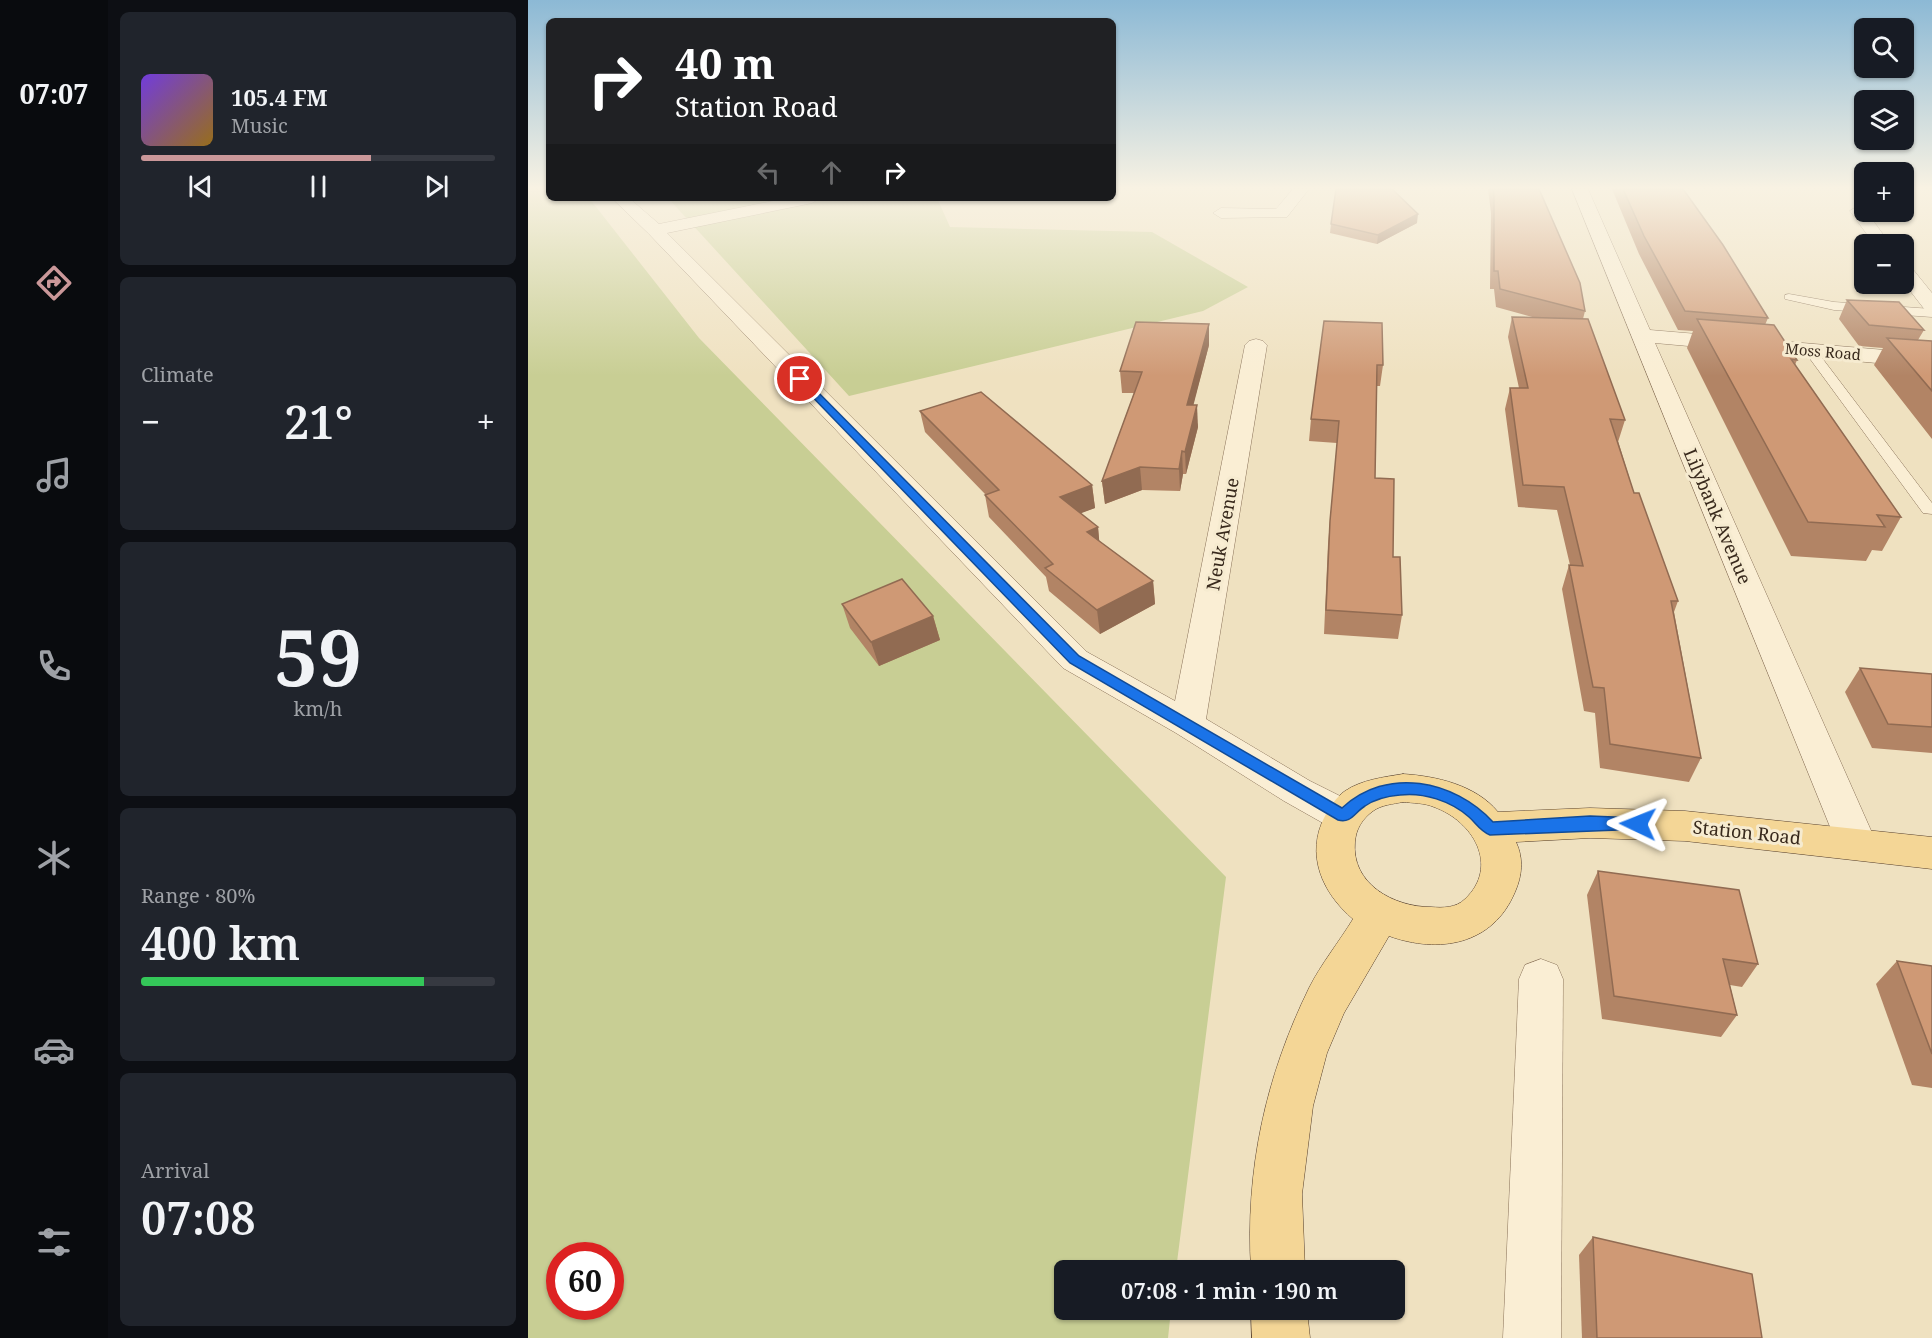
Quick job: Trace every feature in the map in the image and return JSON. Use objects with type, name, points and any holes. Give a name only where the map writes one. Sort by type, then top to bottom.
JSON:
[{"type":"main road","points":[[1402,788],[1428,790],[1452,798],[1473,811],[1490,828],[1500,848],[1503,872],[1496,895],[1479,914],[1453,925],[1422,927],[1392,920],[1365,905],[1344,884],[1335,860],[1335,836],[1344,816],[1359,801],[1379,792],[1402,788]]},
{"type":"main road","name":"Station Road","points":[[1490,828],[1590,823],[1684,826],[1932,853]]},
{"type":"main road","points":[[1278,1260],[1276,1194],[1292,1095],[1304,1053],[1326,1001],[1380,913]]},
{"type":"main road","points":[[1280,1320],[1281,1338]]},
{"type":"street","points":[[676,251],[1075,660],[1188,724],[1297,791],[1344,816]]},
{"type":"street","name":"Lilybank Avenue","points":[[1606,251],[1857,844]]},
{"type":"street","points":[[1914,283],[1932,306]]},
{"type":"street","name":"Moss Road","points":[[1641,335],[1932,361]]},
{"type":"street","name":"Neuk Avenue","points":[[1188,724],[1256,345]]},
{"type":"street","points":[[1532,1338],[1541,979]]},
{"type":"lane","points":[[1789,297],[1834,306],[1932,313]]},
{"type":"lane","points":[[1809,349],[1929,510]]},
{"type":"green space","points":[[528,251],[631,251],[699,338],[1226,877],[1177,1260],[1054,1260],[1054,1320],[1170,1320],[1168,1338],[528,1338]]},
{"type":"green space","points":[[717,251],[1186,251],[1248,287],[1203,311],[849,396]]},
{"type":"building","points":[[1494,251],[1566,251],[1580,283],[1585,311],[1500,289],[1498,271],[1494,271]]},
{"type":"building","points":[[1652,251],[1727,251],[1768,318],[1685,311]]},
{"type":"building","points":[[1847,300],[1899,302],[1924,330],[1869,325]]},
{"type":"building","points":[[1512,317],[1588,319],[1625,420],[1610,419],[1634,493],[1639,493],[1678,601],[1671,601],[1701,758],[1610,744],[1604,688],[1593,687],[1569,565],[1583,566],[1564,487],[1523,485],[1510,388],[1528,388]]},
{"type":"building","points":[[1697,319],[1774,325],[1797,360],[1791,359],[1901,517],[1877,515],[1885,527],[1808,522]]},
{"type":"building","points":[[1324,321],[1382,323],[1383,365],[1377,365],[1375,478],[1394,479],[1393,557],[1400,557],[1402,615],[1326,610],[1330,521],[1339,421],[1311,419]]},
{"type":"building","points":[[1136,322],[1209,324],[1187,405],[1197,405],[1185,452],[1182,451],[1179,469],[1140,467],[1102,481],[1142,372],[1120,371]]},
{"type":"building","points":[[1887,338],[1932,341],[1932,391]]},
{"type":"building","points":[[981,392],[1092,485],[1060,497],[1098,527],[1087,532],[1153,581],[1097,610],[1045,568],[1053,564],[985,495],[999,490],[920,411]]},
{"type":"building","points":[[902,579],[933,616],[871,642],[842,604]]},
{"type":"building","points":[[1860,668],[1932,674],[1932,727],[1888,724]]},
{"type":"building","points":[[1598,871],[1739,890],[1758,964],[1723,959],[1737,1015],[1614,996]]},
{"type":"building","points":[[1897,961],[1932,966],[1932,1054]]},
{"type":"building","points":[[1593,1237],[1752,1274],[1762,1338],[1597,1338]]},
{"type":"route","points":[[800,379],[1075,660],[1188,724],[1297,791],[1344,816],[1359,801],[1379,792],[1402,788],[1428,790],[1452,798],[1473,811],[1490,828],[1590,823],[1638,824]]}]
